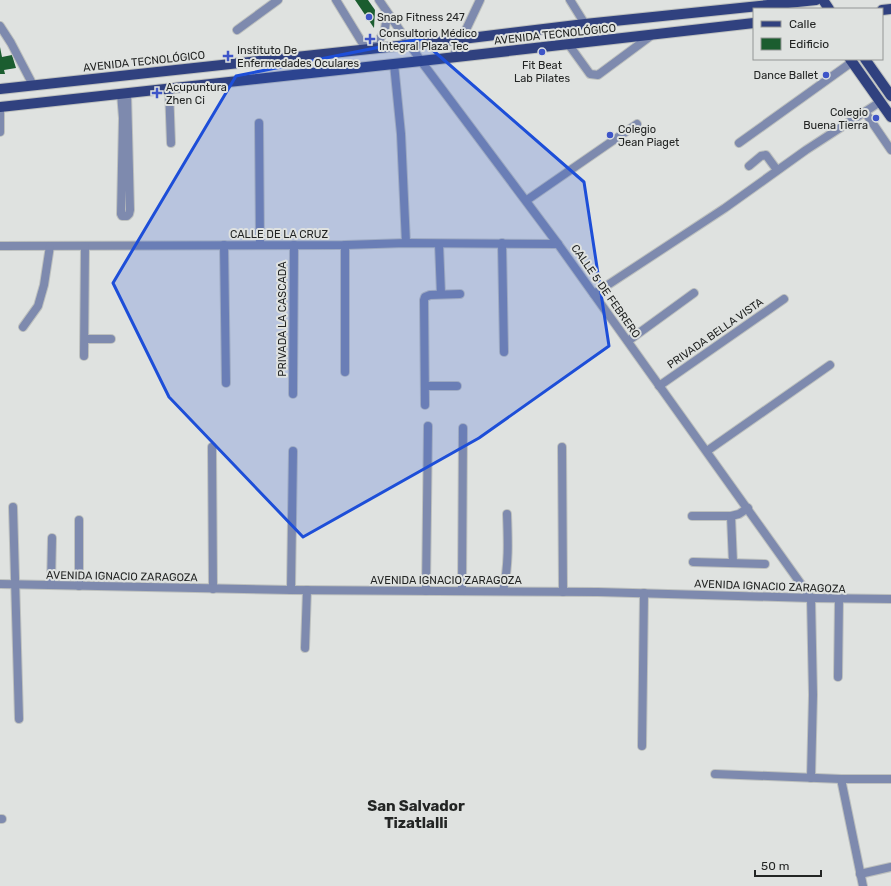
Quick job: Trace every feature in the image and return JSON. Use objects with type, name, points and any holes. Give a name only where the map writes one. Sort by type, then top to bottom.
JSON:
[{"type":"main road","name":"AVENIDA TECNOLÓGICO","points":[[0,89],[462,39],[585,24],[812,2]]},
{"type":"main road","name":"AVENIDA TECNOLÓGICO","points":[[0,107],[568,45],[753,23]]},
{"type":"main road","points":[[851,60],[891,117]]},
{"type":"main road","points":[[866,60],[891,96]]},
{"type":"street","points":[[237,30],[278,0]]},
{"type":"street","points":[[336,0],[368,49],[379,41],[386,29],[386,10]]},
{"type":"street","name":"CALLE 5 DE FEBRERO","points":[[379,0],[421,61],[558,244],[811,598]]},
{"type":"street","points":[[453,57],[480,0]]},
{"type":"street","points":[[570,0],[585,24]]},
{"type":"street","points":[[0,26],[11,43],[33,85]]},
{"type":"street","points":[[568,45],[590,74],[598,75],[652,35]]},
{"type":"street","points":[[739,142],[851,60]]},
{"type":"street","points":[[394,64],[401,134],[406,243]]},
{"type":"street","points":[[169,88],[171,143]]},
{"type":"street","points":[[124,93],[130,202],[129,214],[127,216],[122,216],[121,213],[124,93]]},
{"type":"street","points":[[594,294],[725,208],[777,170],[880,102]]},
{"type":"street","points":[[0,107],[0,132]]},
{"type":"street","points":[[865,112],[891,150]]},
{"type":"street","points":[[259,123],[260,245]]},
{"type":"street","points":[[526,200],[637,124]]},
{"type":"street","points":[[749,166],[761,156],[766,155],[777,170]]},
{"type":"street","name":"CALLE DE LA CRUZ","points":[[0,246],[406,243],[558,244]]},
{"type":"street","points":[[502,243],[504,352]]},
{"type":"street","points":[[345,244],[345,372]]},
{"type":"street","points":[[440,244],[441,294]]},
{"type":"street","points":[[224,245],[226,383]]},
{"type":"street","name":"PRIVADA LA CASCADA","points":[[293,394],[294,245]]},
{"type":"street","points":[[22,327],[38,306],[44,285],[50,246]]},
{"type":"street","points":[[84,356],[86,246]]},
{"type":"street","points":[[628,341],[694,293]]},
{"type":"street","points":[[425,404],[424,300],[428,295],[460,294]]},
{"type":"street","name":"PRIVADA BELLA VISTA","points":[[659,386],[784,299]]},
{"type":"street","points":[[85,340],[111,339]]},
{"type":"street","points":[[707,451],[830,365]]},
{"type":"street","points":[[425,386],[458,386]]},
{"type":"street","points":[[426,591],[428,426]]},
{"type":"street","points":[[462,591],[463,428]]},
{"type":"street","points":[[562,446],[563,592]]},
{"type":"street","points":[[212,447],[213,589]]},
{"type":"street","points":[[291,590],[293,451]]},
{"type":"street","points":[[13,508],[19,719]]},
{"type":"street","points":[[692,516],[731,516],[739,514],[748,508]]},
{"type":"street","points":[[503,591],[506,576],[508,549],[507,514]]},
{"type":"street","points":[[731,516],[733,563]]},
{"type":"street","points":[[79,520],[79,586]]},
{"type":"street","points":[[52,538],[52,585]]},
{"type":"street","points":[[693,562],[764,564]]},
{"type":"street","name":"AVENIDA IGNACIO ZARAGOZA","points":[[0,584],[213,589],[644,593],[839,599],[891,599]]},
{"type":"street","points":[[305,648],[307,590]]},
{"type":"street","points":[[642,746],[644,593]]},
{"type":"street","points":[[811,598],[813,696],[811,778]]},
{"type":"street","points":[[838,677],[839,599]]},
{"type":"street","points":[[715,774],[841,779],[891,779]]},
{"type":"street","points":[[841,779],[863,886]]},
{"type":"street","points":[[860,874],[891,867]]},
{"type":"highlighted area","points":[[420,39],[584,182],[609,346],[479,438],[303,537],[169,397],[113,283],[236,76]]},
{"type":"building","points":[[355,0],[368,0],[375,10],[374,28]]},
{"type":"building","points":[[0,47],[2,57],[12,55],[16,68],[4,70],[5,74],[0,74]]},
{"type":"place","name":"Snap Fitness 247","points":[[369,17]]},
{"type":"place","name":"Consultorio Médico Integral Plaza Tec","points":[[370,39]]},
{"type":"place","name":"Fit Beat Lab Pilates","points":[[542,52]]},
{"type":"place","name":"Instituto De Enfermedades Oculares","points":[[228,56]]},
{"type":"place","name":"Dance Ballet","points":[[826,75]]},
{"type":"place","name":"Acupuntura Zhen Ci","points":[[157,93]]},
{"type":"place","name":"Colegio Buena Tierra","points":[[876,118]]},
{"type":"place","name":"Colegio Jean Piaget","points":[[610,135]]},
{"type":"district","name":"San Salvador Tizatlalli","points":[[416,814]]}]
